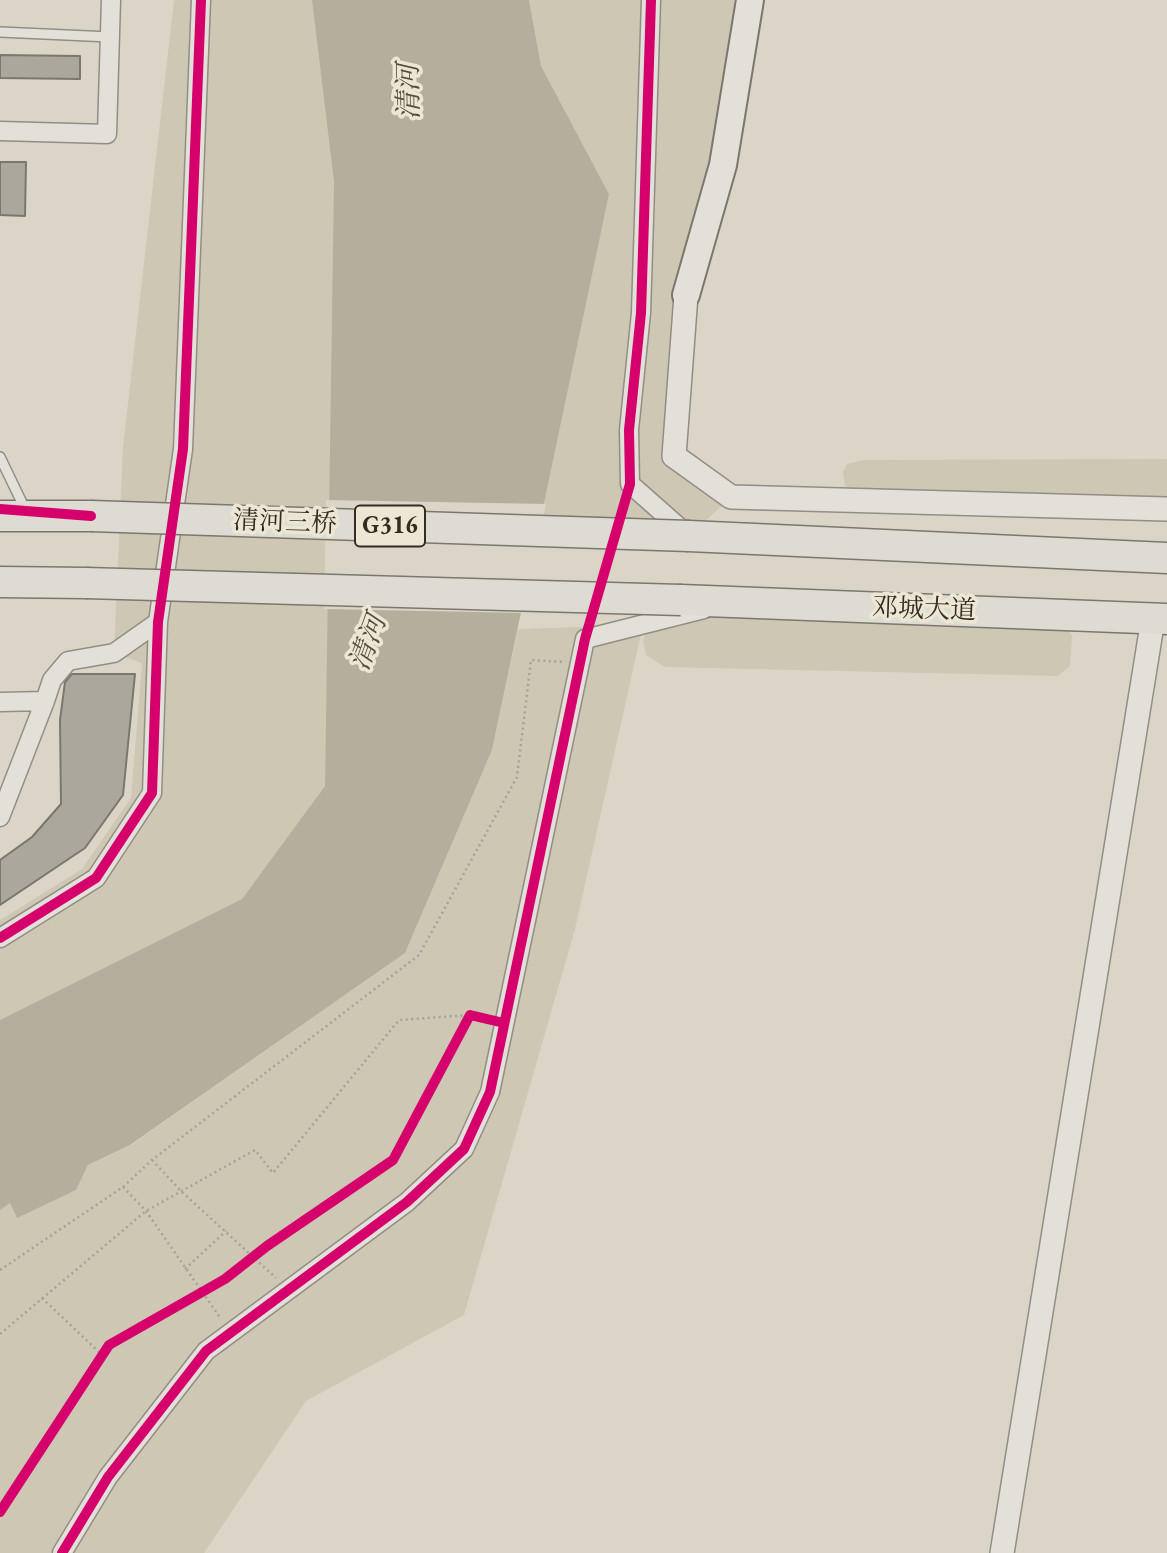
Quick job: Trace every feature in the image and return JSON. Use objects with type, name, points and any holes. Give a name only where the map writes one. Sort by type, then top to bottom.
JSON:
[{"type":"highway","name":"清河三桥","points":[[13,513],[689,536]]},
{"type":"highway","name":"G316","points":[[689,536],[1167,558]]},
{"type":"highway","points":[[0,582],[86,583]]},
{"type":"highway","name":"邓城大道","points":[[86,583],[681,600],[1160,619]]},
{"type":"main road","points":[[686,295],[708,184],[735,0]]},
{"type":"main road","points":[[686,295],[723,165],[750,0]]},
{"type":"street","points":[[0,131],[107,134],[111,0]]},
{"type":"street","points":[[0,938],[96,878],[152,793],[158,622],[183,449],[201,0]]},
{"type":"street","points":[[652,0],[641,313],[629,430],[630,484],[689,536]]},
{"type":"street","points":[[686,295],[674,456],[731,497],[1167,509]]},
{"type":"street","points":[[0,509],[13,513]]},
{"type":"street","points":[[0,590],[86,583]]},
{"type":"street","points":[[62,1553],[108,1477],[206,1351],[408,1202],[464,1149],[490,1092],[585,639],[732,602]]},
{"type":"street","points":[[1002,1553],[1160,619]]},
{"type":"street","points":[[0,817],[52,680],[68,661],[114,653],[158,622]]},
{"type":"street","points":[[0,702],[46,701]]},
{"type":"lane","points":[[0,32],[110,37]]},
{"type":"lane","points":[[0,457],[13,513]]},
{"type":"path","points":[[0,1270],[123,1188],[152,1160],[419,955],[517,777],[531,660],[580,663]]},
{"type":"path","points":[[465,1026],[470,1015]]},
{"type":"path","points":[[0,1334],[146,1211],[255,1150],[273,1173],[399,1020],[470,1015],[505,1023]]},
{"type":"path","points":[[152,1160],[181,1191],[257,1254],[289,1290]]},
{"type":"path","points":[[123,1188],[146,1211],[230,1333]]},
{"type":"path","points":[[185,1269],[226,1231]]},
{"type":"path","points":[[244,1264],[257,1254]]},
{"type":"path","points":[[190,1299],[214,1286]]},
{"type":"path","points":[[42,1298],[106,1350],[95,1366]]},
{"type":"shaded area","points":[[174,0],[312,0],[334,182],[334,446],[325,786],[242,899],[0,1020],[0,920],[82,869],[131,798],[142,663],[114,653],[123,447]]},
{"type":"shaded area","points":[[529,0],[743,0],[674,456],[731,497],[689,536],[537,531],[609,194],[541,66]]},
{"type":"shaded area","points":[[1167,459],[1167,503],[859,494],[845,486],[843,472],[847,464],[864,460]]},
{"type":"shaded area","points":[[751,613],[1066,625],[1072,636],[1070,666],[1058,676],[665,667],[646,655],[643,640],[647,630],[678,621]]},
{"type":"shaded area","points":[[643,625],[575,929],[464,1315],[306,1401],[204,1553],[0,1553],[0,1210],[10,1202],[16,1217],[75,1190],[88,1165],[131,1145],[405,953],[492,750],[518,629]]},
{"type":"water","name":"清河","points":[[312,0],[529,0],[541,66],[609,194],[492,750],[405,953],[130,1145],[88,1165],[76,1190],[17,1218],[10,1203],[0,1210],[0,1020],[242,899],[325,786],[334,182]]},
{"type":"pier","points":[[326,500],[546,504],[524,613],[324,609]]},
{"type":"building","points":[[0,55],[80,56],[80,79],[0,78]]},
{"type":"building","points":[[0,162],[26,162],[25,216],[0,215]]},
{"type":"building","points":[[72,674],[135,674],[123,795],[85,848],[0,905],[0,860],[32,837],[61,804],[60,720],[65,682]]},
{"type":"cycle path","points":[[0,938],[96,878],[152,793],[158,622],[183,449],[201,0]]},
{"type":"cycle path","points":[[62,1553],[108,1477],[206,1351],[407,1202],[464,1149],[490,1092],[585,639],[630,484],[629,430],[641,313],[651,0]]},
{"type":"cycle path","points":[[0,509],[91,516]]},
{"type":"cycle path","points":[[0,1512],[109,1345],[225,1279],[267,1246],[393,1160],[470,1015],[504,1023]]}]
